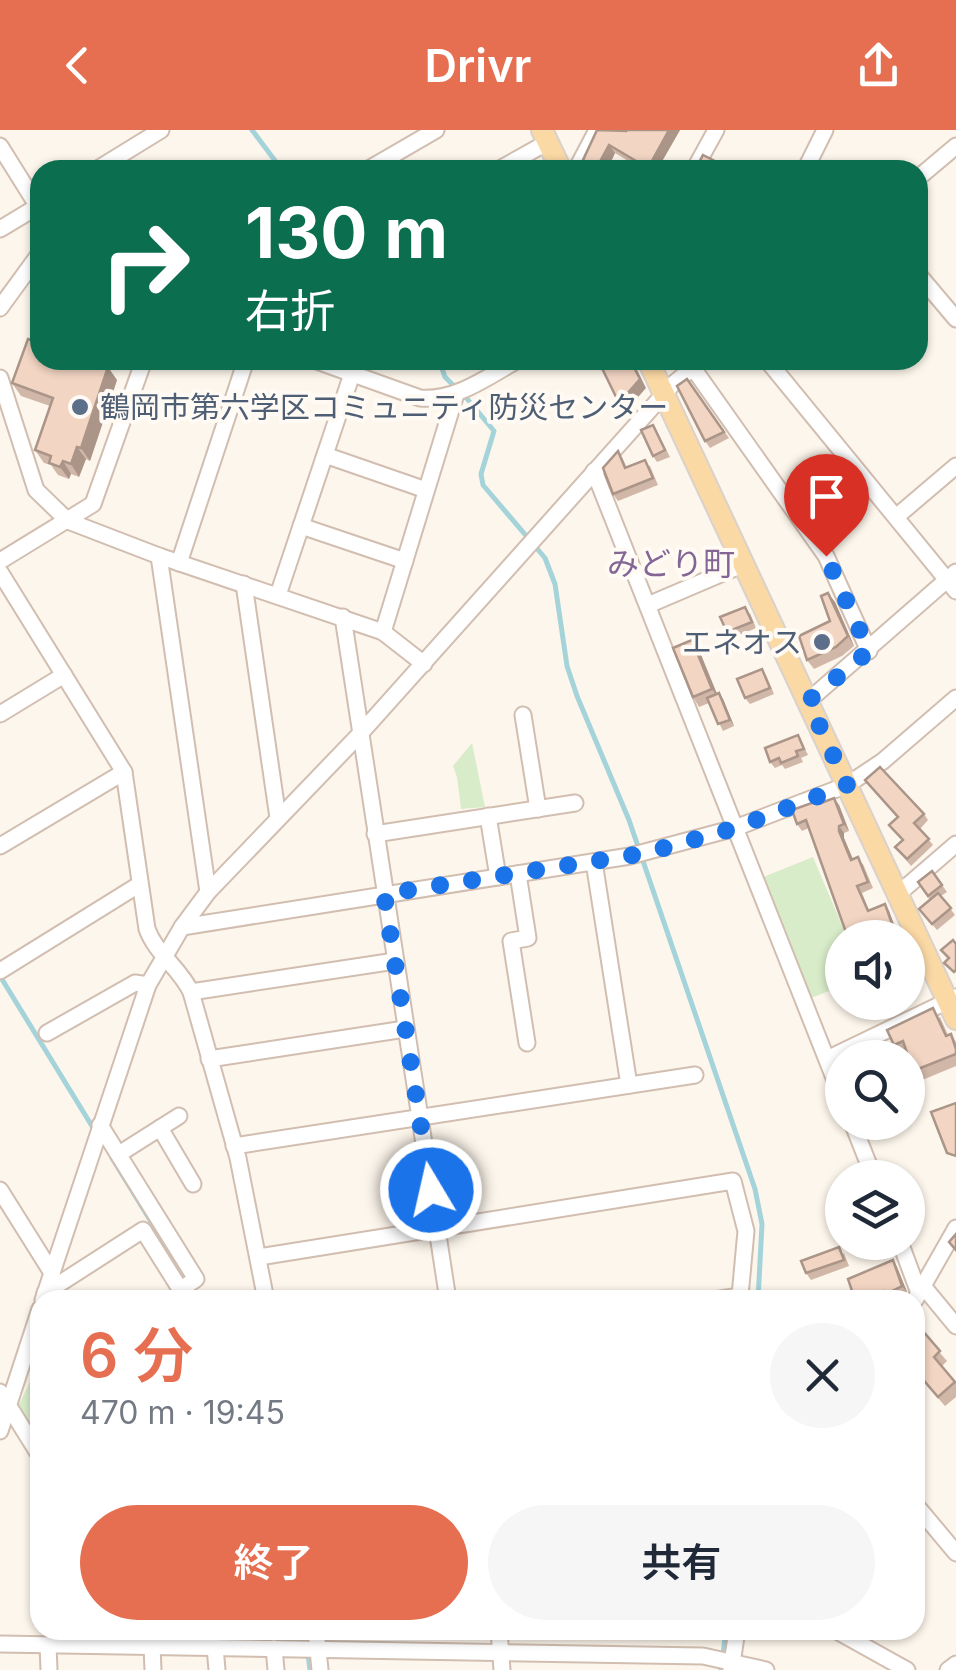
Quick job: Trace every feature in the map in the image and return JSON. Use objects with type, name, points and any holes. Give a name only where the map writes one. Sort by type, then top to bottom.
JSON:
[{"type":"main road","points":[[545,136],[556,160]]},
{"type":"main road","points":[[653,370],[953,1007]]},
{"type":"street","points":[[112,160],[160,130]]},
{"type":"street","points":[[384,160],[436,130]]},
{"type":"street","points":[[581,160],[597,130]]},
{"type":"street","points":[[700,160],[716,130]]},
{"type":"street","points":[[810,160],[825,130]]},
{"type":"street","points":[[512,160],[545,136]]},
{"type":"street","points":[[0,146],[30,193]]},
{"type":"street","points":[[928,170],[956,146]]},
{"type":"street","points":[[0,230],[30,212]]},
{"type":"street","points":[[0,308],[30,268]]},
{"type":"street","points":[[928,286],[956,319]]},
{"type":"street","points":[[0,561],[93,504],[140,370]]},
{"type":"street","points":[[180,563],[243,370]]},
{"type":"street","points":[[341,370],[420,398],[461,391],[500,370]]},
{"type":"street","points":[[46,1290],[148,985],[182,927],[208,892],[360,736],[594,471],[691,370]]},
{"type":"street","points":[[702,370],[826,556],[869,651]]},
{"type":"street","points":[[776,370],[953,581],[808,701]]},
{"type":"street","points":[[278,596],[352,374]]},
{"type":"street","points":[[0,378],[36,490],[68,521],[384,632],[424,664]]},
{"type":"street","points":[[384,632],[426,490],[461,391]]},
{"type":"street","points":[[324,456],[426,490]]},
{"type":"street","points":[[896,517],[956,466]]},
{"type":"street","points":[[594,471],[825,1055]]},
{"type":"street","points":[[301,526],[405,561]]},
{"type":"street","points":[[159,556],[208,892]]},
{"type":"street","points":[[648,605],[744,564]]},
{"type":"street","points":[[0,572],[124,772],[147,929],[152,942],[184,976],[192,992],[234,1146],[264,1290]]},
{"type":"street","points":[[244,584],[278,818]]},
{"type":"street","points":[[344,617],[446,1290]]},
{"type":"street","points":[[0,714],[64,676]]},
{"type":"street","points":[[182,927],[594,862],[735,828],[847,785],[883,761],[956,698]]},
{"type":"street","points":[[523,714],[538,808]]},
{"type":"street","points":[[0,846],[124,772]]},
{"type":"street","points":[[375,834],[575,803]]},
{"type":"street","points":[[488,816],[498,877]]},
{"type":"street","points":[[898,894],[956,844]]},
{"type":"street","points":[[594,862],[629,1085]]},
{"type":"street","points":[[518,874],[528,938],[511,941],[527,1043]]},
{"type":"street","points":[[0,970],[140,884]]},
{"type":"street","points":[[192,992],[395,961]]},
{"type":"street","points":[[47,1033],[135,983],[148,985]]},
{"type":"street","points":[[875,1040],[953,1007]]},
{"type":"street","points":[[210,1059],[405,1029]]},
{"type":"street","points":[[234,1146],[695,1075]]},
{"type":"street","points":[[119,1154],[179,1116]]},
{"type":"street","points":[[100,1125],[196,1279],[187,1290]]},
{"type":"street","points":[[160,1128],[193,1184]]},
{"type":"street","points":[[259,1257],[733,1182],[746,1231],[741,1290]]},
{"type":"street","points":[[0,1190],[52,1272]]},
{"type":"street","points":[[921,1290],[956,1228]]},
{"type":"street","points":[[57,1290],[143,1230],[180,1290]]},
{"type":"street","points":[[907,1260],[918,1290]]},
{"type":"street","points":[[925,1298],[956,1326]]},
{"type":"street","points":[[0,1432],[4,1399],[30,1333]]},
{"type":"street","points":[[4,1399],[30,1440]]},
{"type":"street","points":[[925,1516],[956,1553]]},
{"type":"street","points":[[0,1644],[120,1640]]},
{"type":"street","points":[[149,1640],[153,1670]]},
{"type":"street","points":[[164,1640],[215,1647],[502,1652],[766,1670]]},
{"type":"street","points":[[318,1640],[320,1670]]},
{"type":"street","points":[[500,1640],[502,1670]]},
{"type":"street","points":[[732,1665],[736,1640]]},
{"type":"street","points":[[852,1640],[906,1670]]},
{"type":"street","points":[[48,1645],[49,1670]]},
{"type":"street","points":[[215,1647],[217,1670]]},
{"type":"street","points":[[274,1648],[276,1670]]},
{"type":"street","points":[[948,1670],[956,1664]]},
{"type":"green space","points":[[472,743],[485,807],[461,809],[453,766]]},
{"type":"green space","points":[[813,857],[840,920],[825,920],[825,993],[811,998],[761,878]]},
{"type":"green space","points":[[30,1382],[30,1423],[18,1406]]},
{"type":"building","points":[[597,130],[669,130],[652,160],[634,160],[609,145],[601,160],[583,160]]},
{"type":"building","name":"鶴岡市第六学区コミュニティ防災センター","points":[[28,339],[30,370],[107,370],[81,448],[77,447],[71,464],[63,461],[60,467],[49,463],[51,456],[35,450],[53,398],[12,383]]},
{"type":"building","points":[[603,370],[635,370],[640,379],[619,403]]},
{"type":"building","points":[[687,379],[724,432],[705,441],[677,386]]},
{"type":"building","points":[[653,425],[665,450],[653,456],[641,430]]},
{"type":"building","points":[[618,451],[625,468],[645,460],[653,478],[613,494],[603,468]]},
{"type":"building","points":[[828,593],[848,636],[836,647],[807,660],[799,636],[830,621],[821,596]]},
{"type":"building","points":[[745,607],[752,622],[727,632],[720,617]]},
{"type":"building","points":[[692,640],[712,689],[693,697],[673,648]]},
{"type":"building","points":[[762,669],[770,688],[745,698],[737,679]]},
{"type":"building","points":[[719,693],[730,720],[718,724],[707,698]]},
{"type":"building","points":[[798,735],[804,749],[796,751],[798,756],[781,763],[779,758],[770,762],[765,748]]},
{"type":"building","points":[[880,767],[924,814],[914,823],[929,839],[907,859],[895,847],[903,840],[889,825],[898,817],[865,780]]},
{"type":"building","points":[[834,798],[844,824],[839,831],[851,860],[858,857],[868,882],[857,886],[868,911],[885,904],[891,920],[842,920],[806,820],[797,824],[792,810],[820,800],[821,803]]},
{"type":"building","points":[[932,871],[942,885],[928,896],[918,882]]},
{"type":"building","points":[[938,893],[951,908],[932,924],[919,909]]},
{"type":"building","points":[[953,940],[954,972],[944,963],[949,958],[941,950]]},
{"type":"building","points":[[933,1008],[946,1036],[951,1034],[956,1054],[925,1066],[925,1040],[892,1040],[887,1030],[908,1020],[925,1020],[925,1012]]},
{"type":"building","points":[[956,1103],[956,1156],[947,1153],[931,1112]]},
{"type":"building","points":[[825,1252],[825,1260],[844,1260],[806,1273],[801,1261]]},
{"type":"building","points":[[893,1260],[902,1286],[894,1290],[852,1290],[848,1279]]},
{"type":"building","points":[[925,1334],[940,1351],[934,1357],[955,1382],[938,1397],[925,1382]]},
{"type":"waterway","points":[[252,130],[274,160]]},
{"type":"waterway","points":[[443,370],[456,388]]},
{"type":"waterway","points":[[464,395],[494,431],[481,474],[483,485],[545,558],[555,584],[567,666],[629,820],[755,1189],[762,1224],[759,1290]]},
{"type":"waterway","points":[[0,976],[95,1131]]},
{"type":"waterway","points":[[112,1158],[193,1290]]},
{"type":"waterway","points":[[306,1640],[310,1670]]},
{"type":"waterway","points":[[721,1670],[725,1640]]},
{"type":"place","name":"鶴岡市第六学区コミュニティ防災センター","points":[[80,407]]},
{"type":"place","name":"エネオス","points":[[822,642]]},
{"type":"district","name":"みどり町","points":[[671,563]]},
{"type":"route","points":[[431,1190],[384,894],[646,853],[735,828],[847,785],[808,701],[869,651],[826,556]]}]
